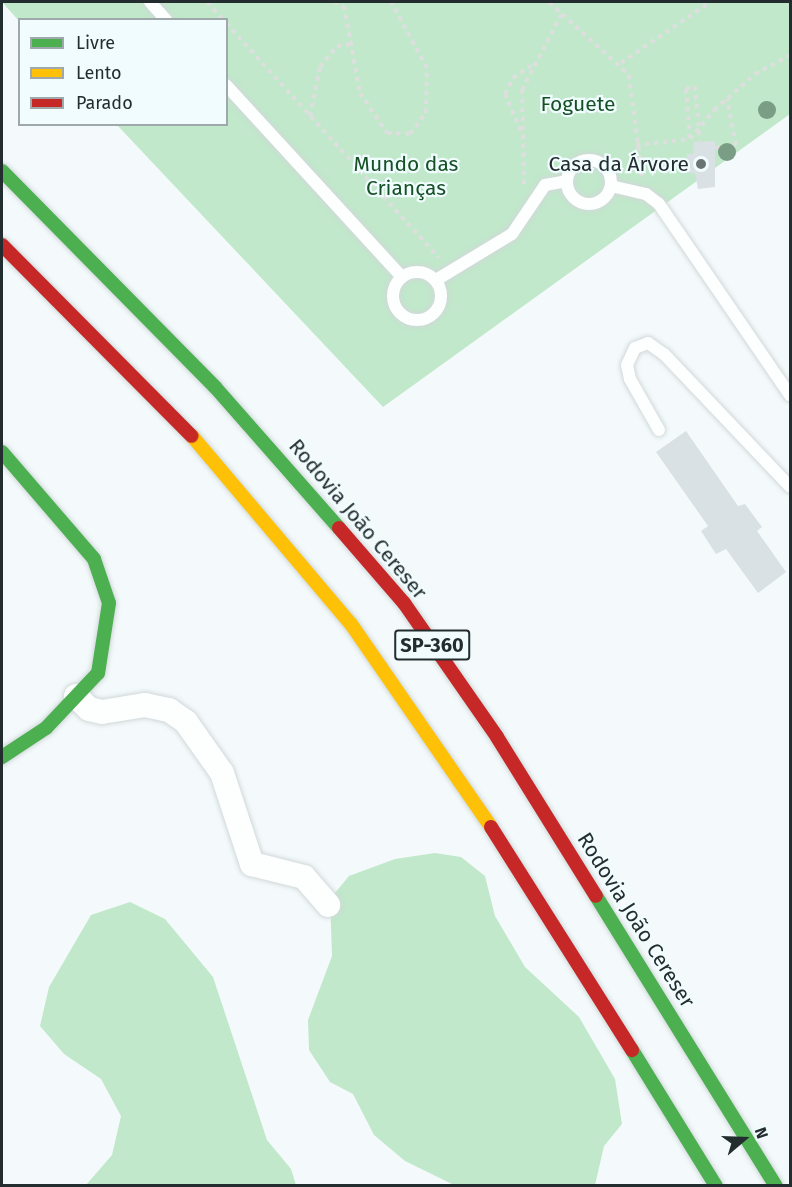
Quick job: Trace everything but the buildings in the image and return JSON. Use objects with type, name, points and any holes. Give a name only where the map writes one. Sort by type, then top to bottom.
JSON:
[{"type":"main road","name":"Rodovia João Cereser","points":[[2,171],[215,387],[404,603],[497,737],[776,1185]]},
{"type":"main road","name":"SP-360","points":[[2,244],[189,433],[351,624],[540,899],[716,1185]]},
{"type":"main road","points":[[7,272],[39,283]]},
{"type":"main road","points":[[2,452],[93,560],[110,603],[98,673],[46,728],[2,757]]},
{"type":"street","points":[[76,696],[89,709],[102,712],[145,705],[169,710],[186,722],[206,744],[222,773],[252,864],[304,877],[328,905]]},
{"type":"lane","points":[[150,2],[164,18]]},
{"type":"lane","points":[[228,87],[401,276]]},
{"type":"lane","points":[[592,160],[605,166],[611,186],[604,199],[590,205],[571,195],[567,181],[578,163],[592,160]]},
{"type":"lane","points":[[436,280],[512,234],[545,185],[567,181]]},
{"type":"lane","points":[[611,186],[646,194],[689,244],[790,394]]},
{"type":"lane","points":[[401,276],[419,271],[436,280]]},
{"type":"lane","points":[[401,276],[394,303],[415,320],[433,315],[439,307],[436,280]]},
{"type":"lane","points":[[659,430],[630,379],[627,365],[635,348],[648,344],[664,354],[790,488]]},
{"type":"path","points":[[207,2],[221,18]]},
{"type":"path","points":[[334,2],[344,6],[360,93],[387,133],[410,134],[426,113],[427,68],[391,2]]},
{"type":"path","points":[[549,2],[561,15],[621,63],[635,91],[636,146],[646,194]]},
{"type":"path","points":[[621,63],[710,2]]},
{"type":"path","points":[[524,188],[526,142],[522,90],[561,15]]},
{"type":"path","points":[[228,25],[442,261],[451,256]]},
{"type":"path","points":[[310,116],[320,67],[337,46],[351,44]]},
{"type":"path","points":[[636,146],[690,139],[754,74],[790,55]]},
{"type":"path","points":[[526,142],[504,94],[513,78],[536,63]]},
{"type":"path","points":[[690,139],[686,89],[695,86],[700,141]]},
{"type":"path","points":[[715,148],[736,145],[727,99]]},
{"type":"green space","name":"Mundo das Crianças","points":[[2,2],[790,2],[790,114],[383,407],[118,126],[228,126],[228,18],[18,18],[18,20]]},
{"type":"green space","points":[[435,853],[461,857],[485,876],[495,916],[525,967],[579,1017],[615,1079],[622,1124],[604,1146],[595,1185],[454,1185],[405,1161],[374,1135],[353,1094],[330,1082],[309,1050],[308,1020],[332,956],[330,899],[349,876],[395,859]]},
{"type":"green space","points":[[130,902],[165,919],[213,977],[267,1140],[291,1169],[296,1185],[86,1185],[112,1155],[121,1116],[101,1079],[64,1054],[40,1026],[49,987],[91,915]]},
{"type":"traffic: fast","points":[[2,171],[215,387],[339,528]]},
{"type":"traffic: fast","points":[[2,452],[94,559],[109,603],[98,673],[46,728],[2,757]]},
{"type":"traffic: fast","points":[[596,896],[776,1186]]},
{"type":"traffic: fast","points":[[632,1050],[716,1186]]},
{"type":"traffic: slow","points":[[192,436],[351,624],[491,827]]},
{"type":"traffic: jam","points":[[2,245],[192,436]]},
{"type":"traffic: jam","points":[[339,528],[404,603],[497,737],[596,896]]},
{"type":"traffic: jam","points":[[491,827],[632,1050]]},
{"type":"place","name":"Casa da Árvore","points":[[701,164]]},
{"type":"park label","name":"Foguete","points":[[578,104]]}]
